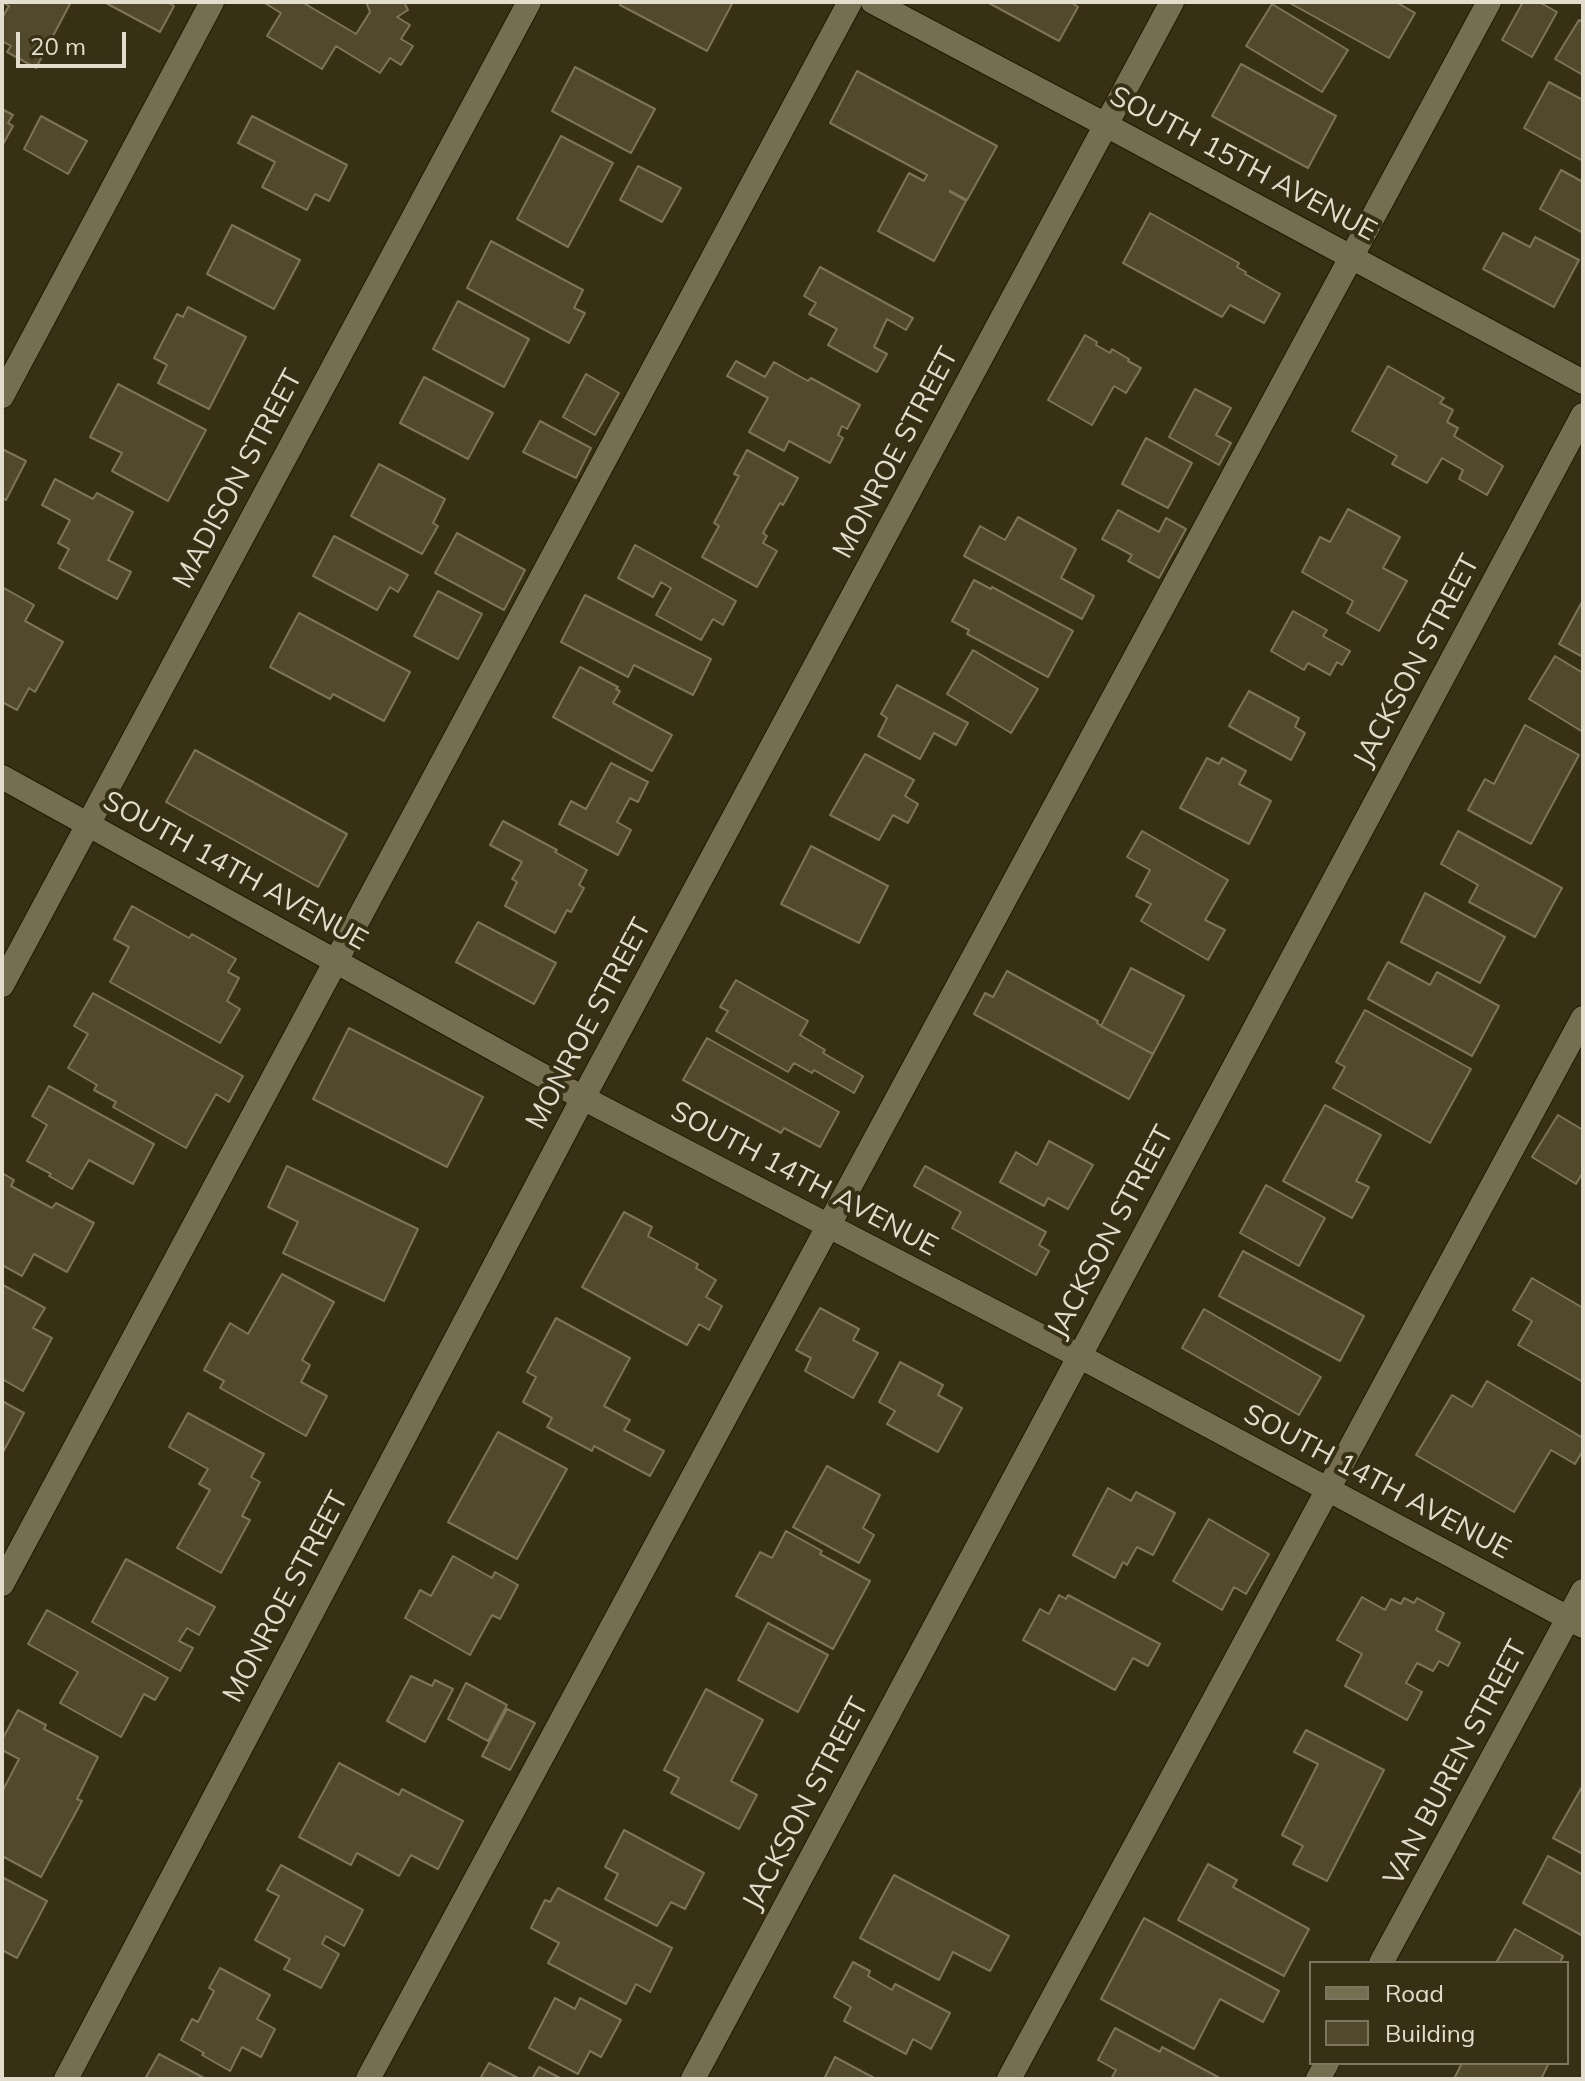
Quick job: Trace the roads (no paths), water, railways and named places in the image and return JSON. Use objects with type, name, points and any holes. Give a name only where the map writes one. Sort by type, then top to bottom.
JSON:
[{"type":"street","points":[[2,396],[212,2]]},
{"type":"street","name":"MADISON STREET","points":[[2,985],[529,2]]},
{"type":"street","points":[[2,1584],[850,2]]},
{"type":"street","name":"SOUTH 15TH AVENUE","points":[[873,2],[1583,382]]},
{"type":"street","name":"MONROE STREET","points":[[66,2079],[583,1098],[1172,2]]},
{"type":"street","points":[[368,2079],[1489,2]]},
{"type":"street","name":"JACKSON STREET","points":[[693,2079],[1583,415]]},
{"type":"street","name":"SOUTH 14TH AVENUE","points":[[2,777],[583,1098],[1079,1356],[1576,1622]]},
{"type":"street","points":[[1009,2079],[1583,1018]]},
{"type":"street","name":"VAN BUREN STREET","points":[[1382,1961],[1576,1622],[1583,1591]]}]
